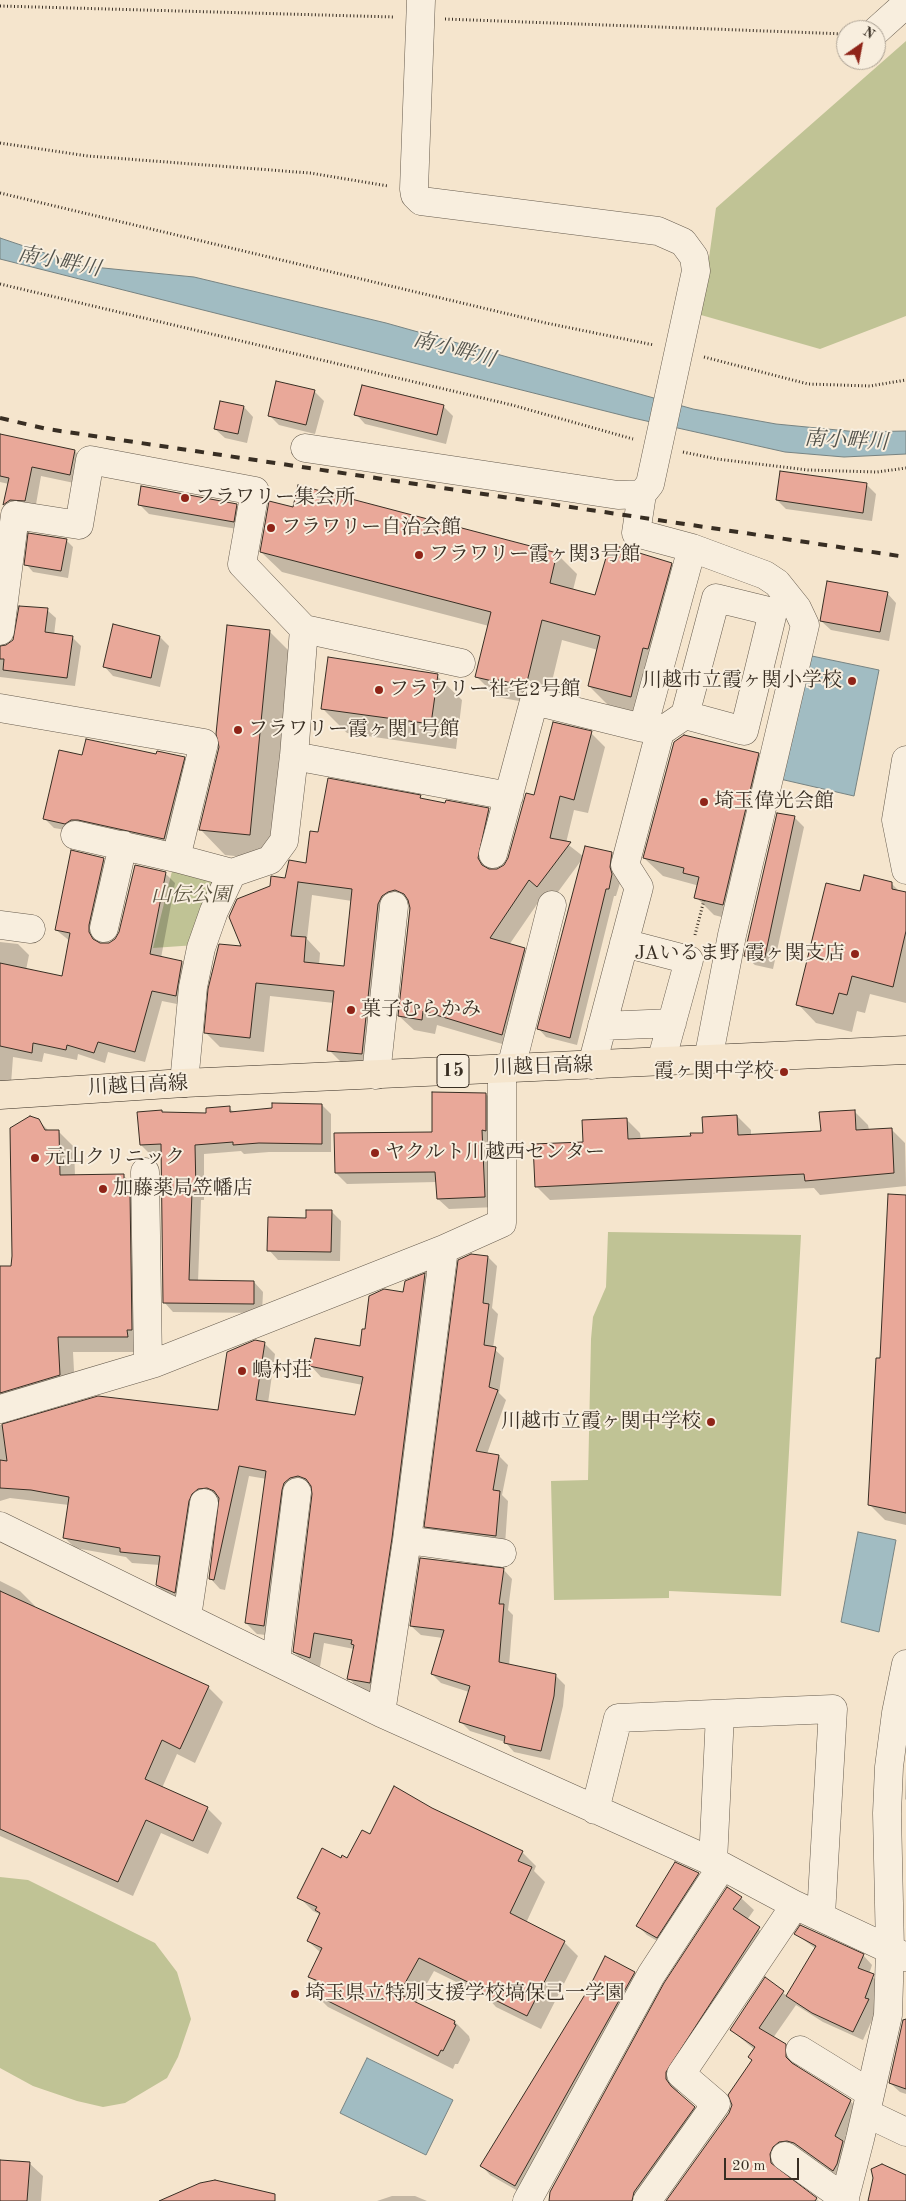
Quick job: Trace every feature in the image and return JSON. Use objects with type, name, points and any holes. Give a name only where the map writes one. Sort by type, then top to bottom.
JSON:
[{"type":"main road","name":"川越日高線","points":[[0,1095],[184,1083],[906,1050]]},
{"type":"street","points":[[421,0],[415,195],[421,201],[658,231],[683,242],[694,257],[696,271],[650,484],[642,494],[636,533],[692,548],[771,579],[788,594],[805,625],[732,935],[708,1060]]},
{"type":"street","points":[[886,22],[906,4]]},
{"type":"street","points":[[305,448],[618,495],[642,494]]},
{"type":"street","points":[[0,631],[7,514],[79,525],[90,460],[255,491],[242,564],[304,630],[461,663]]},
{"type":"street","points":[[622,809],[692,548]]},
{"type":"street","points":[[592,1065],[639,887],[625,865],[660,732],[685,715],[716,598],[773,612],[744,731],[685,715]]},
{"type":"street","points":[[75,835],[123,845],[232,873],[270,860],[284,841],[294,756],[304,630]]},
{"type":"street","points":[[493,854],[534,701],[644,728]]},
{"type":"street","points":[[0,708],[204,743],[176,858]]},
{"type":"street","points":[[294,756],[509,796]]},
{"type":"street","points":[[906,760],[896,820],[906,870]]},
{"type":"street","points":[[104,928],[123,845]]},
{"type":"street","points":[[184,1083],[192,987],[214,911],[232,873]]},
{"type":"street","points":[[0,1409],[148,1364],[444,1249],[502,1223],[506,1068],[552,905]]},
{"type":"street","points":[[376,1075],[394,906]]},
{"type":"street","points":[[0,925],[32,929]]},
{"type":"street","points":[[624,943],[689,960],[661,1062]]},
{"type":"street","points":[[602,1026],[672,1023]]},
{"type":"street","points":[[145,1172],[148,1364]]},
{"type":"street","points":[[381,1713],[407,1540],[444,1249]]},
{"type":"street","points":[[276,1660],[297,1492]]},
{"type":"street","points":[[187,1617],[204,1503]]},
{"type":"street","points":[[0,1526],[381,1713],[718,1864],[795,1905],[821,1915],[898,1953]]},
{"type":"street","points":[[407,1540],[502,1553]]},
{"type":"street","points":[[785,2156],[844,2200],[888,2014],[898,1953],[887,1813],[897,1769],[896,1713],[906,1664]]},
{"type":"street","points":[[596,1810],[618,1718],[833,1709],[821,1915]]},
{"type":"street","points":[[527,2201],[650,1976],[718,1864],[720,1714]]},
{"type":"street","points":[[647,2201],[716,2104],[681,2074],[795,1905]]},
{"type":"street","points":[[800,2050],[906,2132]]},
{"type":"path","points":[[0,144],[88,156],[310,173],[414,189]]},
{"type":"path","points":[[0,193],[808,384],[870,386],[906,380]]},
{"type":"path","points":[[0,284],[659,441],[717,460],[808,470],[877,472],[906,468]]},
{"type":"path","points":[[689,960],[704,900]]},
{"type":"green space","points":[[906,41],[906,316],[820,349],[701,315],[716,208],[873,70],[886,70],[886,59]]},
{"type":"green space","name":"山伝公園","points":[[174,863],[224,877],[196,945],[153,948]]},
{"type":"green space","points":[[608,1232],[801,1235],[781,1596],[669,1591],[669,1598],[554,1600],[551,1481],[588,1480],[591,1339],[593,1317],[606,1287]]},
{"type":"green space","points":[[0,1877],[28,1880],[155,1943],[177,1972],[191,2019],[178,2057],[167,2078],[125,2103],[103,2107],[77,2101],[33,2086],[0,2068]]},
{"type":"water","name":"南小畔川","points":[[0,238],[83,266],[194,277],[386,323],[693,409],[776,424],[858,432],[906,431],[906,454],[844,457],[785,452],[633,418],[0,259]]},
{"type":"water","points":[[807,655],[879,670],[854,796],[780,779]]},
{"type":"water","points":[[858,1532],[896,1540],[879,1632],[841,1622]]},
{"type":"water","points":[[367,2058],[453,2100],[426,2155],[340,2113]]},
{"type":"building","points":[[276,381],[315,390],[306,425],[268,416]]},
{"type":"building","points":[[362,385],[444,405],[437,435],[354,415]]},
{"type":"building","points":[[220,401],[244,406],[238,434],[214,429]]},
{"type":"building","points":[[0,434],[75,450],[70,475],[32,467],[25,501],[10,500],[3,505],[9,478],[0,476]]},
{"type":"building","points":[[780,471],[867,483],[863,513],[776,500]]},
{"type":"building","points":[[298,485],[557,553],[550,583],[595,595],[610,544],[672,563],[648,649],[643,648],[631,697],[588,686],[600,636],[542,620],[526,686],[475,677],[491,612],[260,552],[269,501],[293,507]]},
{"type":"building","name":"フラワリー集会所","points":[[141,486],[237,504],[234,522],[138,505]]},
{"type":"building","points":[[28,533],[67,539],[61,571],[24,565]]},
{"type":"building","points":[[827,581],[888,592],[880,632],[820,621]]},
{"type":"building","points":[[19,606],[48,608],[45,632],[73,636],[67,678],[3,670],[4,659],[0,659],[0,646],[6,645],[13,640]]},
{"type":"building","points":[[113,624],[160,636],[151,678],[103,667]]},
{"type":"building","name":"フラワリー霞ヶ関1号館","points":[[227,625],[270,630],[250,835],[199,830],[219,747],[216,734]]},
{"type":"building","name":"フラワリー社宅2号館","points":[[328,657],[438,674],[431,724],[321,709]]},
{"type":"building","points":[[553,722],[592,731],[574,800],[560,796],[550,838],[571,842],[537,887],[529,880],[490,938],[525,948],[502,1035],[423,1011],[422,1020],[398,1016],[410,908],[404,894],[395,890],[382,896],[378,904],[362,1054],[327,1051],[334,991],[256,983],[250,1038],[204,1033],[208,989],[219,944],[241,946],[229,917],[237,899],[270,886],[271,876],[285,878],[289,860],[306,863],[310,831],[318,832],[328,778],[421,795],[420,798],[445,803],[446,800],[489,808],[478,858],[482,865],[489,869],[497,869],[504,865],[508,858],[526,793],[534,795]],"holes":[[[298,882],[352,889],[344,966],[304,962],[306,937],[291,936]]]},
{"type":"building","name":"埼玉偉光会館","points":[[684,735],[759,753],[723,905],[694,898],[699,877],[683,873],[684,868],[643,858],[674,742]]},
{"type":"building","points":[[86,739],[156,754],[157,751],[185,757],[164,839],[78,820],[71,820],[65,824],[43,819],[59,750],[82,755]]},
{"type":"building","points":[[777,813],[795,816],[764,961],[744,956]]},
{"type":"building","points":[[585,846],[612,852],[610,867],[612,874],[609,889],[606,889],[570,1038],[537,1029]]},
{"type":"building","points":[[71,850],[104,858],[89,925],[89,932],[93,939],[100,943],[109,943],[115,939],[119,932],[135,865],[166,872],[150,954],[182,961],[176,996],[152,991],[135,1052],[98,1042],[94,1053],[67,1045],[66,1050],[33,1043],[32,1053],[0,1046],[0,963],[62,976],[70,933],[55,930]]},
{"type":"building","name":"JAいるま野 霞ヶ関支店","points":[[864,875],[892,882],[892,889],[906,892],[906,931],[893,987],[852,976],[847,995],[839,993],[833,1014],[796,1005],[826,883],[860,891]]},
{"type":"building","points":[[432,1092],[486,1093],[486,1131],[482,1130],[485,1197],[437,1199],[435,1172],[335,1173],[334,1133],[432,1132]]},
{"type":"building","points":[[272,1103],[322,1104],[322,1144],[259,1143],[233,1145],[233,1142],[195,1145],[196,1191],[192,1191],[189,1280],[254,1281],[254,1304],[163,1303],[161,1144],[140,1145],[137,1112],[162,1110],[162,1112],[206,1113],[206,1108],[230,1106],[230,1112],[272,1108]]},
{"type":"building","points":[[855,1110],[856,1130],[892,1128],[894,1173],[805,1181],[804,1174],[535,1187],[533,1144],[583,1142],[582,1120],[627,1118],[628,1139],[691,1136],[690,1133],[703,1133],[702,1117],[737,1115],[738,1135],[821,1131],[819,1112]]},
{"type":"building","points":[[30,1116],[39,1119],[45,1130],[59,1130],[60,1175],[124,1174],[124,1192],[130,1193],[132,1330],[127,1330],[128,1337],[58,1337],[60,1375],[0,1393],[0,1266],[11,1266],[12,1256],[10,1128]]},
{"type":"building","points":[[888,1194],[906,1195],[906,1513],[868,1505],[876,1358],[880,1358]]},
{"type":"building","points":[[306,1210],[332,1210],[331,1252],[267,1251],[268,1217],[306,1218]]},
{"type":"building","points":[[471,1254],[488,1256],[483,1303],[489,1304],[484,1345],[496,1347],[489,1387],[498,1390],[476,1451],[499,1455],[493,1490],[500,1491],[496,1536],[424,1527],[458,1260]]},
{"type":"building","points":[[425,1273],[392,1538],[370,1683],[347,1679],[354,1645],[351,1644],[352,1640],[314,1633],[310,1658],[293,1652],[312,1494],[311,1486],[306,1479],[298,1476],[290,1478],[284,1483],[282,1490],[264,1626],[245,1623],[266,1471],[239,1466],[214,1580],[209,1579],[219,1498],[214,1491],[207,1488],[198,1489],[192,1494],[189,1501],[175,1593],[156,1585],[160,1556],[120,1552],[120,1548],[63,1538],[69,1497],[31,1490],[0,1488],[0,1460],[7,1461],[2,1424],[98,1396],[218,1410],[227,1352],[255,1340],[265,1342],[256,1400],[355,1415],[363,1377],[309,1366],[315,1338],[360,1346],[362,1329],[365,1329],[369,1296],[384,1289],[403,1292],[405,1281]]},
{"type":"building","points":[[420,1558],[504,1568],[499,1604],[504,1604],[499,1662],[556,1674],[554,1696],[541,1751],[504,1743],[505,1736],[459,1722],[470,1686],[431,1674],[444,1630],[410,1626]]},
{"type":"building","points":[[0,1591],[209,1686],[180,1749],[162,1740],[145,1779],[208,1807],[193,1841],[146,1820],[118,1882],[0,1829]]},
{"type":"building","points":[[394,1786],[432,1808],[523,1851],[518,1861],[532,1867],[510,1913],[565,1941],[527,2016],[481,1993],[482,1989],[419,1958],[399,1994],[455,2021],[454,2024],[456,2025],[443,2051],[441,2050],[438,2056],[312,1993],[318,1981],[308,1977],[322,1948],[307,1941],[320,1913],[315,1910],[317,1907],[297,1898],[322,1848],[341,1858],[342,1855],[347,1858],[362,1830],[370,1834]]},
{"type":"building","points":[[675,1862],[699,1873],[657,1938],[636,1926]]},
{"type":"building","points":[[727,1887],[742,1897],[733,1909],[760,1927],[666,2072],[666,2079],[671,2086],[695,2107],[634,2192],[632,2201],[549,2201],[550,2192],[664,1983]]},
{"type":"building","points":[[800,1925],[864,1954],[858,1968],[874,1974],[865,1998],[869,1999],[853,2032],[812,2013],[786,1996],[816,1946],[794,1934]]},
{"type":"building","points":[[605,1956],[635,1972],[515,2186],[480,2166],[589,1988]]},
{"type":"building","points":[[765,1977],[784,1991],[759,2028],[786,2044],[786,2057],[792,2063],[851,2100],[835,2136],[843,2141],[837,2164],[833,2171],[794,2143],[787,2141],[779,2142],[773,2147],[770,2154],[771,2163],[817,2198],[815,2201],[666,2201],[729,2113],[732,2105],[728,2095],[752,2060],[748,2057],[755,2047],[730,2030]]},
{"type":"building","points":[[906,2019],[906,2089],[889,2083],[903,2020]]},
{"type":"building","points":[[0,2160],[30,2162],[27,2201],[0,2201]]},
{"type":"building","points":[[882,2164],[906,2175],[906,2201],[868,2201],[873,2178],[871,2169]]},
{"type":"building","points":[[215,2180],[275,2194],[275,2201],[159,2201],[200,2183]]},
{"type":"railway","points":[[0,418],[47,429],[906,557]]},
{"type":"place","name":"フラワリー集会所","points":[[185,498]]},
{"type":"place","name":"フラワリー自治会館","points":[[271,528]]},
{"type":"place","name":"フラワリー霞ヶ関3号館","points":[[419,555]]},
{"type":"place","name":"川越市立霞ヶ関小学校","points":[[852,681]]},
{"type":"place","name":"フラワリー社宅2号館","points":[[379,690]]},
{"type":"place","name":"フラワリー霞ヶ関1号館","points":[[238,730]]},
{"type":"place","name":"埼玉偉光会館","points":[[704,802]]},
{"type":"place","name":"JAいるま野 霞ヶ関支店","points":[[855,954]]},
{"type":"place","name":"菓子むらかみ","points":[[351,1010]]},
{"type":"place","name":"霞ヶ関中学校","points":[[784,1072]]},
{"type":"place","name":"ヤクルト川越西センター","points":[[375,1153]]},
{"type":"place","name":"元山クリニック","points":[[35,1158]]},
{"type":"place","name":"加藤薬局笠幡店","points":[[103,1189]]},
{"type":"place","name":"嶋村荘","points":[[242,1371]]},
{"type":"place","name":"川越市立霞ヶ関中学校","points":[[711,1422]]},
{"type":"place","name":"埼玉県立特別支援学校塙保己一学園","points":[[295,1994]]}]
